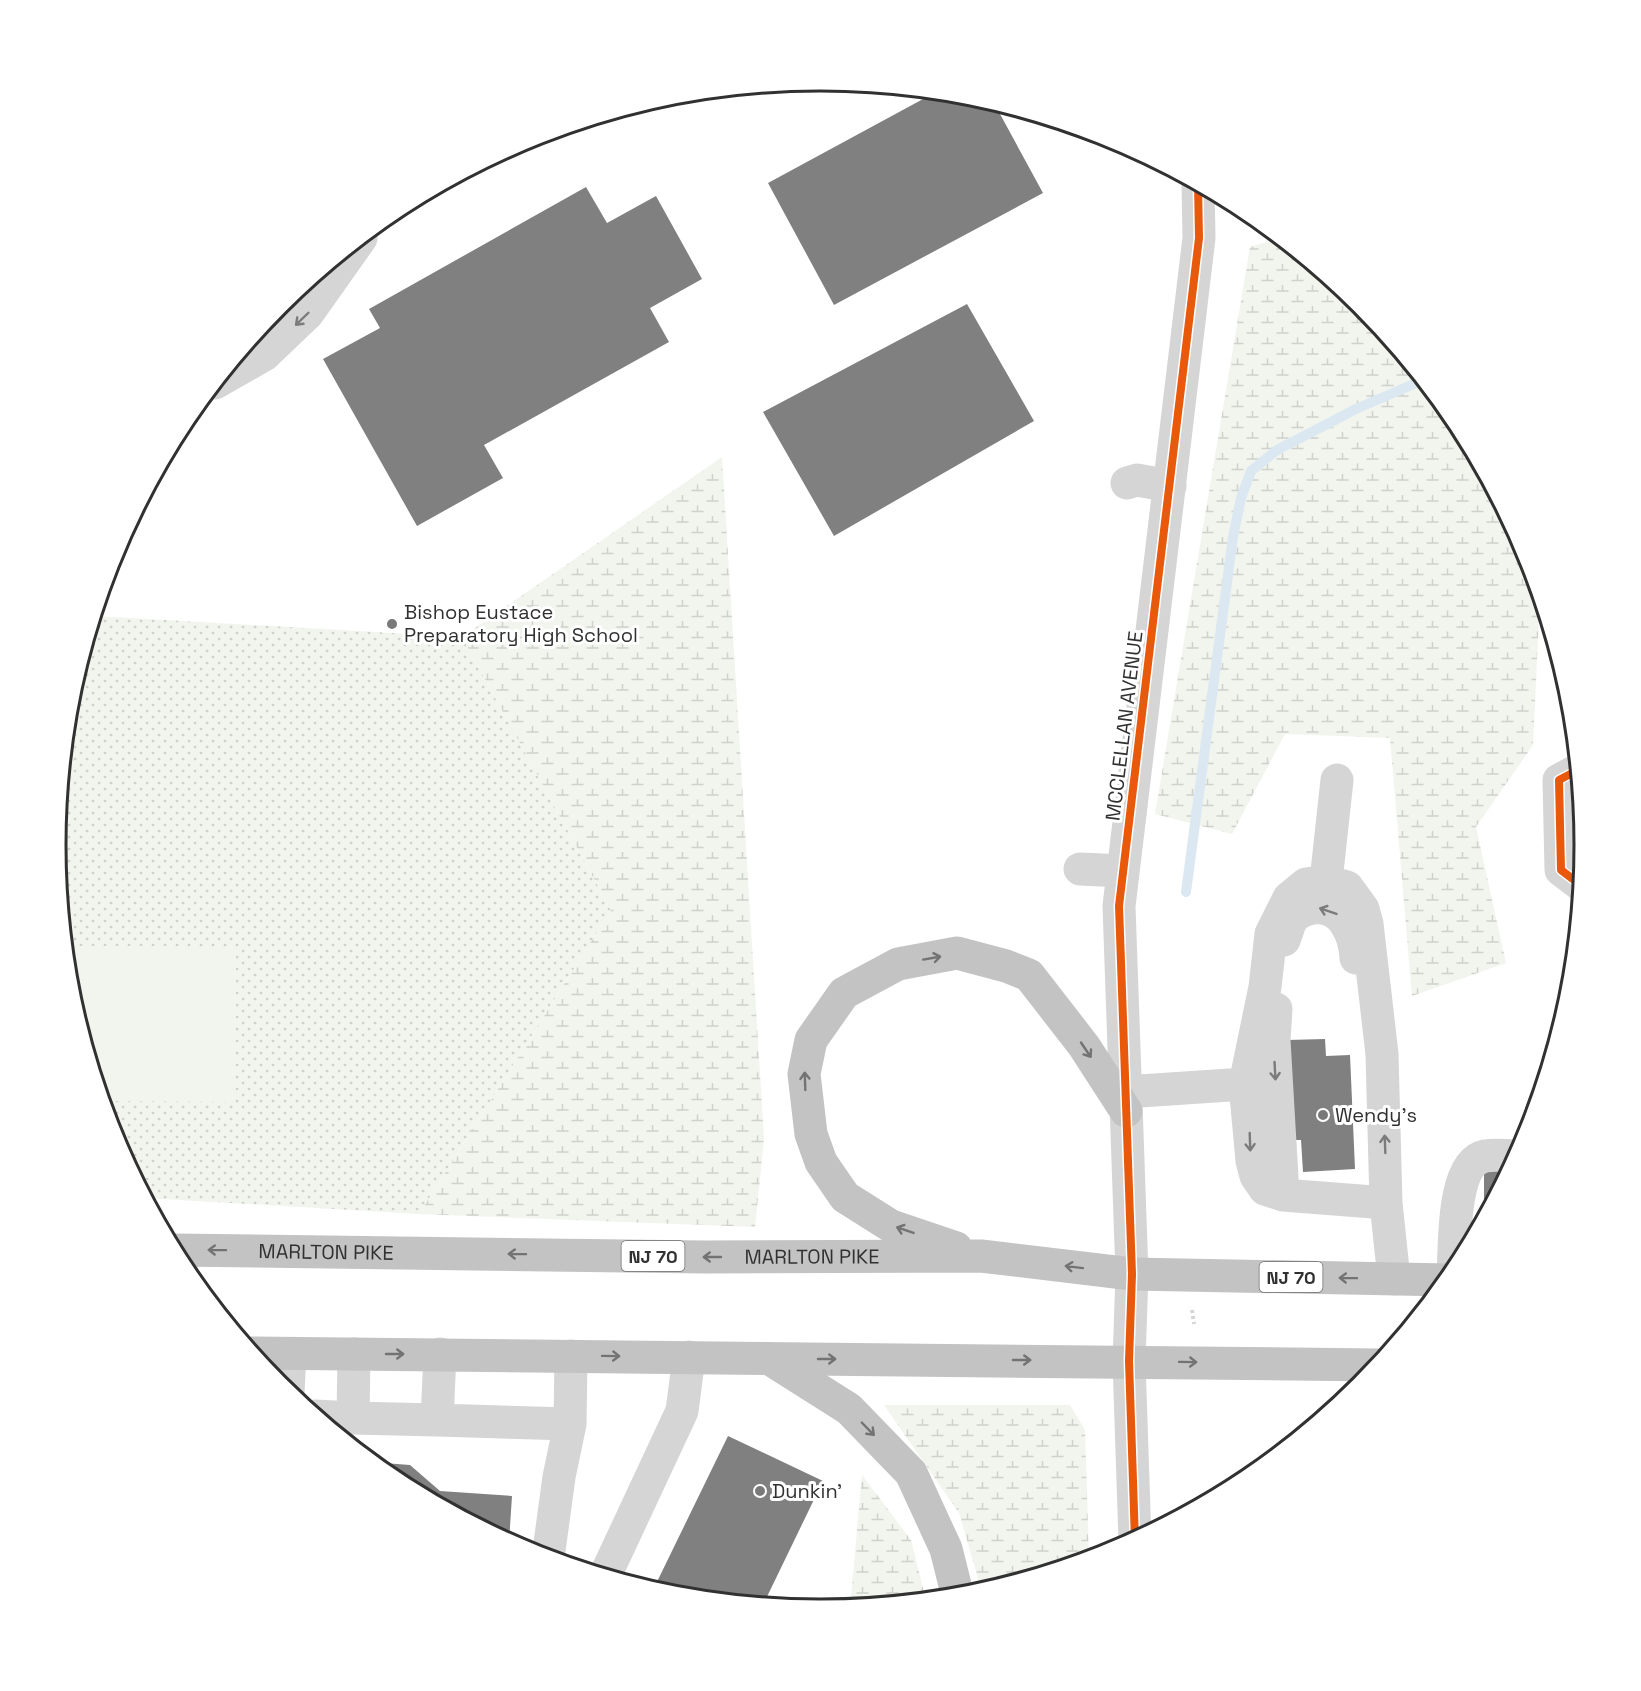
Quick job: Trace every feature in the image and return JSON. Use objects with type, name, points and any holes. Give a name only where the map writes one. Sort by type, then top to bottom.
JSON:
[{"type":"highway","points":[[981,1256],[891,1226],[845,1197],[821,1162],[811,1134],[804,1074],[812,1040],[843,993],[898,964],[957,953],[1006,966],[1029,975],[1125,1102]]},
{"type":"highway","name":"MARLTON PIKE","points":[[184,1250],[705,1257],[981,1256],[1132,1274],[1437,1280]]},
{"type":"highway","points":[[262,1353],[770,1359],[1130,1360],[1367,1365]]},
{"type":"highway","points":[[770,1359],[849,1408],[911,1473],[946,1549],[956,1588]]},
{"type":"street","name":"MCCLELLAN AVENUE","points":[[1135,1531],[1130,1360],[1132,1274],[1119,906],[1199,238],[1198,192]]},
{"type":"street","points":[[233,373],[264,355],[308,313],[346,259]]},
{"type":"street","points":[[1127,483],[1137,480],[1170,486]]},
{"type":"street","points":[[1569,775],[1561,870],[1574,880]]},
{"type":"street","points":[[1326,881],[1336,780]]},
{"type":"street","points":[[1080,869],[1123,871]]},
{"type":"street","points":[[1386,1203],[1282,1195],[1265,1189],[1256,1176],[1250,1150],[1245,1084],[1275,925],[1296,890],[1306,884],[1326,881],[1347,887],[1364,909],[1382,1054],[1386,1203],[1394,1279]]},
{"type":"street","points":[[1282,1195],[1274,1040],[1282,945],[1292,919],[1305,909],[1321,907],[1336,912],[1346,922],[1351,934],[1355,952],[1366,1059],[1384,1100]]},
{"type":"street","points":[[1125,1102],[1245,1084]]},
{"type":"street","points":[[1454,1255],[1459,1190],[1466,1170],[1483,1156],[1508,1156]]},
{"type":"street","points":[[289,1381],[290,1353]]},
{"type":"street","points":[[353,1418],[354,1354]]},
{"type":"street","points":[[437,1420],[440,1354]]},
{"type":"street","points":[[549,1549],[559,1477],[570,1424],[571,1356]]},
{"type":"street","points":[[608,1569],[682,1411],[689,1357]]},
{"type":"street","points":[[327,1417],[570,1424]]},
{"type":"green space","points":[[1271,241],[1318,278],[1388,348],[1419,386],[1448,426],[1474,468],[1497,512],[1518,557],[1539,616],[1533,745],[1476,827],[1506,963],[1412,996],[1390,738],[1285,734],[1232,834],[1155,814],[1250,247]]},
{"type":"green space","points":[[722,457],[764,1139],[755,1227],[419,1214],[611,910],[462,637]]},
{"type":"green space","points":[[102,616],[462,637],[611,910],[419,1214],[154,1198],[123,1134],[106,1088],[80,993],[72,944],[66,845],[72,747],[80,698]]},
{"type":"green space","points":[[72,946],[236,947],[235,1102],[111,1101],[80,993]]},
{"type":"green space","points":[[884,1405],[1070,1405],[1085,1430],[1089,1550],[979,1583],[959,1513]]},
{"type":"green space","points":[[862,1475],[911,1540],[924,1593],[851,1599]]},
{"type":"building","points":[[925,98],[999,113],[1043,193],[834,305],[768,183]]},
{"type":"building","points":[[586,187],[607,223],[656,196],[702,279],[650,308],[669,342],[484,445],[503,478],[417,526],[323,359],[380,328],[369,309]]},
{"type":"building","points":[[967,304],[1034,421],[834,536],[763,412]]},
{"type":"building","points":[[1325,1039],[1326,1056],[1350,1055],[1355,1169],[1303,1172],[1301,1140],[1293,1140],[1287,1040]]},
{"type":"building","points":[[1484,1169],[1502,1169],[1497,1179],[1484,1204]]},
{"type":"building","points":[[728,1436],[823,1481],[767,1598],[722,1594],[657,1582]]},
{"type":"building","points":[[388,1463],[410,1465],[440,1491],[512,1496],[510,1533],[443,1499]]},
{"type":"waterway","points":[[1186,892],[1233,537],[1241,498],[1251,471],[1277,450],[1356,409],[1416,383]]},
{"type":"cycle path","points":[[1135,1531],[1129,1361],[1132,1274],[1119,906],[1199,238],[1198,192]]},
{"type":"cycle path","points":[[1571,774],[1559,780],[1561,870],[1574,880]]},
{"type":"place","name":"Bishop Eustace Preparatory High School","points":[[392,624]]},
{"type":"place","name":"Wendy's","points":[[1323,1115]]},
{"type":"place","name":"Dunkin'","points":[[760,1491]]}]
